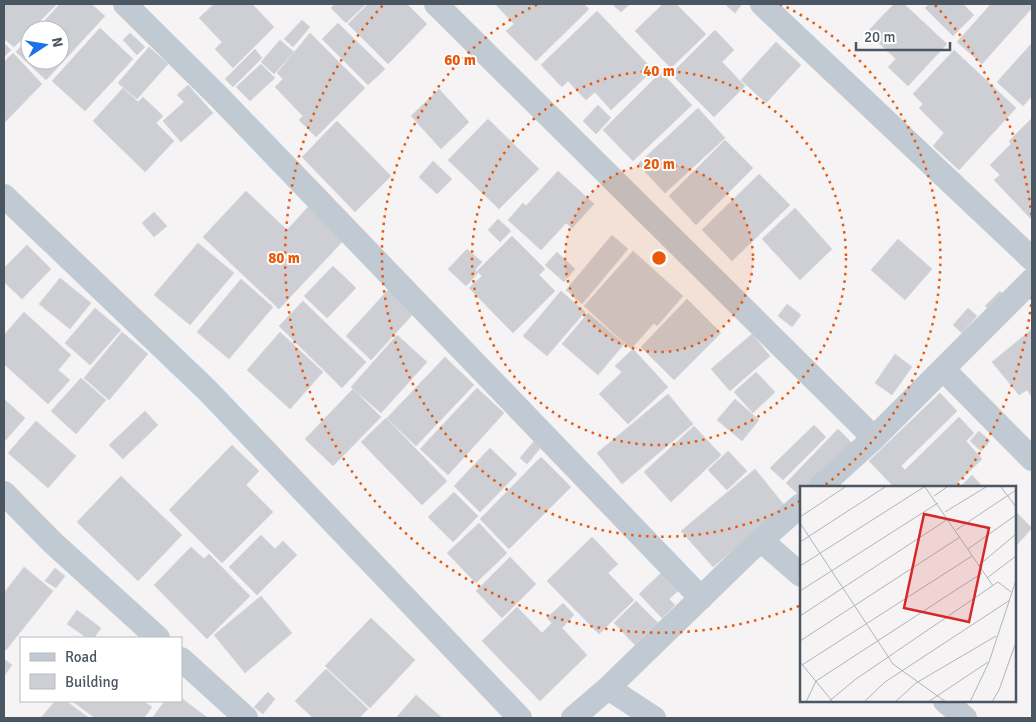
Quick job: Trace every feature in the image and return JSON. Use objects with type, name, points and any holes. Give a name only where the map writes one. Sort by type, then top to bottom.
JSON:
[{"type":"street","points":[[125,4],[219,97],[701,598]]},
{"type":"street","points":[[436,4],[874,438]]},
{"type":"street","points":[[762,4],[1032,259]]},
{"type":"street","points":[[4,196],[206,390],[520,718]]},
{"type":"street","points":[[821,486],[874,438],[1032,280]]},
{"type":"street","points":[[943,369],[1032,459]]},
{"type":"street","points":[[4,493],[52,542],[157,637]]},
{"type":"street","points":[[573,718],[608,688],[800,506]]},
{"type":"street","points":[[762,541],[800,574]]},
{"type":"street","points":[[182,661],[246,718]]},
{"type":"street","points":[[608,688],[654,718]]},
{"type":"street","points":[[945,702],[964,718]]},
{"type":"building","points":[[4,4],[57,4],[41,20],[20,20],[20,41],[14,47],[4,39]]},
{"type":"building","points":[[60,4],[91,4],[105,16],[70,54],[70,20],[45,20]]},
{"type":"building","points":[[214,4],[252,4],[274,27],[233,68],[215,49],[222,42],[199,18]]},
{"type":"building","points":[[335,4],[366,4],[346,23],[331,8]]},
{"type":"building","points":[[368,4],[407,4],[427,24],[388,64],[348,24]]},
{"type":"building","points":[[495,4],[584,4],[589,9],[536,61],[506,31],[514,24]]},
{"type":"building","points":[[612,4],[630,4],[621,12]]},
{"type":"building","points":[[663,4],[676,4],[706,34],[671,68],[635,31]]},
{"type":"building","points":[[727,4],[742,4],[735,13]]},
{"type":"building","points":[[894,4],[904,4],[947,44],[908,86],[888,67],[896,59],[867,32]]},
{"type":"building","points":[[929,4],[963,4],[974,15],[953,36],[925,8]]},
{"type":"building","points":[[991,4],[1032,4],[1032,8],[982,64],[957,42]]},
{"type":"building","points":[[597,11],[653,70],[611,110],[595,92],[586,100],[568,81],[562,87],[541,65]]},
{"type":"building","points":[[302,20],[310,27],[293,47],[284,39]]},
{"type":"building","points":[[338,23],[385,69],[368,85],[322,39]]},
{"type":"building","points":[[100,28],[133,59],[85,111],[52,81],[62,70],[70,70],[70,61]]},
{"type":"building","points":[[715,30],[734,50],[722,62],[745,86],[714,117],[671,74]]},
{"type":"building","points":[[130,33],[145,47],[137,55],[123,40]]},
{"type":"building","points":[[310,33],[365,88],[316,137],[299,120],[303,116],[275,87],[283,79],[277,73]]},
{"type":"building","points":[[280,40],[294,52],[274,74],[261,62]]},
{"type":"building","points":[[776,42],[801,65],[766,103],[741,80]]},
{"type":"building","points":[[4,43],[11,50],[4,57]]},
{"type":"building","points":[[1032,43],[1032,96],[1023,106],[997,82]]},
{"type":"building","points":[[20,47],[20,56],[16,52]]},
{"type":"building","points":[[149,47],[168,64],[137,99],[118,83]]},
{"type":"building","points":[[255,49],[262,58],[233,87],[225,79]]},
{"type":"building","points":[[954,50],[1016,108],[959,170],[933,146],[944,133],[919,108],[923,104],[913,94]]},
{"type":"building","points":[[13,53],[20,60],[20,70],[29,70],[42,84],[4,123],[4,62]]},
{"type":"building","points":[[261,64],[275,78],[250,101],[236,87]]},
{"type":"building","points":[[35,70],[55,70],[46,80]]},
{"type":"building","points":[[661,72],[692,105],[633,161],[603,130]]},
{"type":"building","points":[[188,85],[213,113],[181,142],[163,121],[184,102],[177,95]]},
{"type":"building","points":[[123,88],[138,102],[143,97],[163,116],[156,123],[174,141],[145,172],[93,121]]},
{"type":"building","points":[[439,89],[469,122],[441,149],[411,116]]},
{"type":"building","points":[[598,105],[611,118],[596,134],[583,121]]},
{"type":"building","points":[[698,108],[725,138],[665,193],[638,164]]},
{"type":"building","points":[[488,119],[539,169],[499,209],[448,160]]},
{"type":"building","points":[[1031,119],[1032,220],[994,180],[1000,175],[990,165],[1011,144],[1009,141]]},
{"type":"building","points":[[337,121],[391,176],[355,212],[302,157]]},
{"type":"building","points":[[725,140],[753,168],[696,225],[669,196]]},
{"type":"building","points":[[433,161],[452,179],[437,194],[419,177]]},
{"type":"building","points":[[558,171],[594,204],[572,228],[566,223],[541,250],[508,220],[523,203],[526,206]]},
{"type":"building","points":[[759,174],[790,205],[732,261],[702,230]]},
{"type":"building","points":[[246,191],[287,230],[308,207],[343,241],[279,309],[203,237]]},
{"type":"building","points":[[795,208],[832,249],[800,280],[762,239]]},
{"type":"building","points":[[154,212],[167,226],[154,237],[142,223]]},
{"type":"building","points":[[498,219],[511,231],[500,242],[488,230]]},
{"type":"building","points":[[612,235],[628,249],[582,304],[566,290]]},
{"type":"building","points":[[512,236],[545,269],[539,275],[555,291],[513,333],[469,288],[482,276],[477,271]]},
{"type":"building","points":[[898,239],[932,269],[905,300],[871,270]]},
{"type":"building","points":[[198,243],[234,273],[190,325],[154,295]]},
{"type":"building","points":[[27,245],[51,269],[22,299],[4,282],[4,268]]},
{"type":"building","points":[[467,249],[482,262],[475,270],[478,273],[466,286],[448,269]]},
{"type":"building","points":[[633,251],[683,296],[657,326],[654,323],[631,349],[584,306]]},
{"type":"building","points":[[557,252],[575,269],[564,282],[545,265]]},
{"type":"building","points":[[333,266],[356,288],[327,318],[304,296]]},
{"type":"building","points":[[60,278],[91,303],[70,329],[39,304]]},
{"type":"building","points":[[241,279],[273,307],[229,359],[197,332]]},
{"type":"building","points":[[388,290],[414,313],[371,360],[346,336]]},
{"type":"building","points":[[561,291],[585,312],[547,356],[523,336]]},
{"type":"building","points":[[1000,291],[1006,298],[991,312],[985,306]]},
{"type":"building","points":[[687,299],[721,333],[674,380],[641,347]]},
{"type":"building","points":[[303,301],[366,362],[342,388],[279,326]]},
{"type":"building","points":[[787,304],[801,315],[792,327],[778,316]]},
{"type":"building","points":[[95,308],[121,330],[90,365],[65,343]]},
{"type":"building","points":[[968,308],[977,316],[962,333],[953,325]]},
{"type":"building","points":[[24,312],[71,355],[58,370],[70,380],[48,404],[4,364],[4,335]]},
{"type":"building","points":[[588,313],[624,344],[598,375],[562,344]]},
{"type":"building","points":[[1032,329],[1032,397],[1027,390],[1019,395],[992,362]]},
{"type":"building","points":[[122,332],[148,354],[109,400],[84,378]]},
{"type":"building","points":[[280,332],[323,372],[290,409],[247,370]]},
{"type":"building","points":[[752,334],[770,356],[730,391],[711,369]]},
{"type":"building","points":[[397,335],[427,362],[381,413],[351,387]]},
{"type":"building","points":[[633,349],[668,387],[628,424],[599,394],[622,372],[615,366]]},
{"type":"building","points":[[895,354],[912,367],[892,395],[875,383]]},
{"type":"building","points":[[445,357],[474,385],[416,446],[387,418]]},
{"type":"building","points":[[756,372],[775,392],[753,413],[734,392]]},
{"type":"building","points":[[81,378],[106,400],[76,434],[51,411]]},
{"type":"building","points":[[477,388],[504,413],[448,475],[420,449]]},
{"type":"building","points":[[353,389],[381,417],[333,466],[305,439]]},
{"type":"building","points":[[940,393],[957,411],[901,466],[905,470],[959,417],[974,433],[966,441],[982,459],[954,486],[893,486],[869,461]]},
{"type":"building","points":[[668,394],[693,424],[622,484],[597,453]]},
{"type":"building","points":[[4,399],[25,418],[4,442]]},
{"type":"building","points":[[735,399],[759,420],[742,441],[717,420]]},
{"type":"building","points":[[145,411],[158,425],[123,459],[109,445]]},
{"type":"building","points":[[386,418],[447,481],[422,505],[361,442]]},
{"type":"building","points":[[36,421],[76,456],[48,488],[8,453]]},
{"type":"building","points":[[814,425],[826,437],[783,480],[770,468]]},
{"type":"building","points":[[694,426],[721,455],[671,502],[644,472]]},
{"type":"building","points":[[838,429],[852,443],[810,486],[800,486],[800,496],[786,483]]},
{"type":"building","points":[[979,431],[990,441],[981,451],[970,441]]},
{"type":"building","points":[[539,435],[546,441],[527,464],[520,458]]},
{"type":"building","points":[[232,445],[259,471],[246,485],[273,512],[222,563],[169,510]]},
{"type":"building","points":[[490,448],[517,474],[480,512],[454,486]]},
{"type":"building","points":[[728,451],[747,471],[727,490],[708,470]]},
{"type":"building","points":[[541,457],[571,487],[509,549],[480,519]]},
{"type":"building","points":[[755,469],[785,506],[713,567],[681,531]]},
{"type":"building","points":[[972,475],[982,486],[961,486]]},
{"type":"building","points":[[121,476],[182,535],[138,581],[77,522]]},
{"type":"building","points":[[454,492],[478,516],[453,542],[428,517]]},
{"type":"building","points":[[1016,512],[1032,528],[1016,546]]},
{"type":"building","points":[[479,523],[507,553],[476,583],[447,553]]},
{"type":"building","points":[[261,535],[275,549],[283,541],[297,555],[257,595],[229,567]]},
{"type":"building","points":[[592,537],[618,564],[608,573],[634,600],[599,634],[547,581]]},
{"type":"building","points":[[191,547],[204,559],[209,554],[250,596],[207,639],[154,585]]},
{"type":"building","points":[[510,557],[536,584],[502,618],[476,591]]},
{"type":"building","points":[[24,567],[53,591],[6,650],[4,648],[4,593]]},
{"type":"building","points":[[55,568],[65,576],[56,588],[45,581]]},
{"type":"building","points":[[662,572],[679,590],[669,599],[675,605],[662,618],[639,594]]},
{"type":"building","points":[[261,596],[292,633],[245,673],[214,635]]},
{"type":"building","points":[[636,601],[658,623],[635,645],[614,623]]},
{"type":"building","points":[[563,603],[574,615],[562,628],[587,655],[540,701],[482,641],[517,607],[542,633],[552,623],[547,618]]},
{"type":"building","points":[[77,610],[101,628],[95,637],[86,637],[67,624]]},
{"type":"building","points":[[371,618],[415,660],[370,708],[325,666]]},
{"type":"building","points":[[4,659],[12,665],[4,676]]},
{"type":"building","points":[[326,669],[368,709],[359,718],[313,718],[295,701]]},
{"type":"building","points":[[268,692],[275,699],[263,714],[254,707]]},
{"type":"building","points":[[416,695],[442,718],[396,718]]},
{"type":"building","points":[[182,699],[208,718],[152,718],[164,702],[182,702]]},
{"type":"building","points":[[54,702],[67,702],[89,718],[41,718]]},
{"type":"building","points":[[73,702],[144,702],[152,707],[144,718],[95,718]]}]
